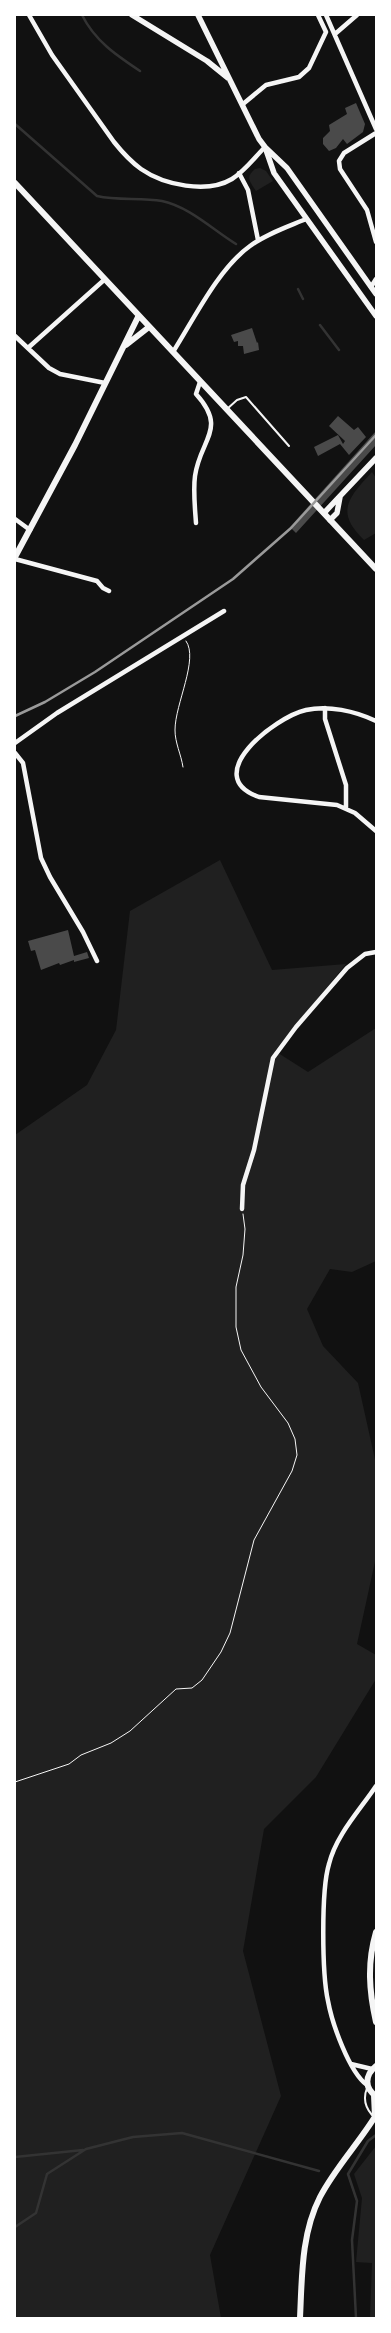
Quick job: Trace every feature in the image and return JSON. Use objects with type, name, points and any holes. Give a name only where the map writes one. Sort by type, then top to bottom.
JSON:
[{"type":"main road","points":[[15,183],[138,317],[376,569]]},
{"type":"main road","points":[[15,558],[125,346],[138,317]]},
{"type":"main road","points":[[125,346],[149,328]]},
{"type":"main road","points":[[376,1932],[370,1950],[369,1978],[376,2022]]},
{"type":"main road","points":[[300,2318],[302,2259],[319,2198],[376,2116],[375,2095],[367,2080],[374,2068]]},
{"type":"street","points":[[29,15],[52,55],[114,142],[142,170],[182,185],[201,187],[220,185],[240,173],[265,147]]},
{"type":"street","points":[[132,15],[207,61],[229,80]]},
{"type":"street","points":[[198,15],[259,139],[287,168],[376,294]]},
{"type":"street","points":[[243,104],[266,85],[300,77],[309,68],[326,32],[318,15]]},
{"type":"street","points":[[326,15],[376,131],[344,153],[339,161],[340,169],[367,210],[376,242]]},
{"type":"street","points":[[335,34],[357,15]]},
{"type":"street","points":[[207,61],[214,59],[218,54]]},
{"type":"street","points":[[265,147],[274,173],[376,316]]},
{"type":"street","points":[[240,173],[248,190],[258,240]]},
{"type":"street","points":[[173,352],[217,282],[235,259],[258,240],[306,218]]},
{"type":"street","points":[[371,287],[376,279]]},
{"type":"street","points":[[29,348],[104,280]]},
{"type":"street","points":[[15,336],[49,368],[60,374],[105,383]]},
{"type":"street","points":[[196,523],[195,476],[213,424],[207,406],[196,394],[200,382]]},
{"type":"street","points":[[324,513],[376,458]]},
{"type":"street","points":[[330,520],[336,513],[340,496]]},
{"type":"street","points":[[15,519],[30,530]]},
{"type":"street","points":[[15,558],[97,581],[103,588],[109,591]]},
{"type":"street","points":[[15,743],[57,713],[224,611]]},
{"type":"street","points":[[325,708],[325,719],[346,784],[346,808]]},
{"type":"street","points":[[376,721],[351,712],[325,708],[294,713],[279,721],[244,751],[239,758],[237,770],[239,780],[244,789],[259,797],[346,808],[355,813],[376,831]]},
{"type":"street","points":[[15,753],[23,763],[42,858],[50,877],[83,932],[96,961]]},
{"type":"street","points":[[242,1209],[243,1186],[250,1163],[273,1058],[296,1027],[347,968],[366,954],[376,952]]},
{"type":"street","points":[[368,2085],[360,2080],[350,2064],[328,2002],[325,1982],[326,1879],[328,1864],[334,1848],[376,1786]]},
{"type":"street","points":[[350,2064],[374,2068]]},
{"type":"lane","points":[[227,410],[237,400],[246,398],[289,446]]},
{"type":"lane","points":[[368,2085],[364,2096],[368,2110],[376,2116]]},
{"type":"path","points":[[183,636],[191,647],[190,667],[178,704],[175,728],[176,742],[183,767]]},
{"type":"path","points":[[15,1782],[69,1764],[81,1755],[112,1743],[130,1731],[176,1689],[192,1688],[202,1680],[222,1652],[230,1634],[254,1540],[292,1470],[296,1455],[295,1439],[288,1422],[260,1387],[241,1350],[236,1327],[236,1287],[243,1255],[245,1229],[242,1209]]},
{"type":"shaded area","points":[[260,168],[266,171],[273,181],[256,191],[249,177],[255,169]]},
{"type":"shaded area","points":[[372,472],[376,478],[376,533],[364,540],[355,530],[347,513],[351,498]]},
{"type":"shaded area","points":[[220,860],[272,970],[346,964],[275,1051],[308,1072],[376,1028],[376,1261],[352,1272],[330,1269],[307,1309],[323,1346],[358,1383],[376,1464],[376,1557],[357,1644],[376,1655],[376,1679],[316,1777],[264,1829],[243,1951],[281,2096],[210,2255],[221,2318],[15,2318],[15,1135],[87,1085],[116,1030],[130,911]]},
{"type":"shaded area","points":[[376,2146],[376,2318],[370,2318],[372,2263],[356,2262],[362,2198],[354,2174]]},
{"type":"building","points":[[356,103],[365,124],[363,132],[347,144],[343,139],[336,148],[329,151],[323,144],[323,138],[330,131],[329,125],[347,114],[345,108]]},
{"type":"building","points":[[252,328],[259,350],[244,354],[243,346],[238,346],[238,341],[234,342],[231,335]]},
{"type":"building","points":[[338,416],[354,430],[358,427],[366,437],[349,455],[340,444],[318,456],[314,447],[338,435],[343,444],[345,441],[329,426]]},
{"type":"building","points":[[376,431],[376,445],[296,533],[290,527]]},
{"type":"building","points":[[68,930],[74,956],[87,952],[89,958],[74,962],[74,960],[60,965],[59,963],[41,970],[35,950],[31,951],[28,941]]},
{"type":"waterway","points":[[82,15],[100,40],[140,71]]},
{"type":"waterway","points":[[15,124],[97,196],[154,200],[172,204],[192,214],[236,244]]},
{"type":"waterway","points":[[298,289],[303,299]]},
{"type":"waterway","points":[[320,325],[339,350]]},
{"type":"waterway","points":[[15,2227],[36,2213],[47,2174],[86,2149],[133,2137],[182,2133],[319,2171]]},
{"type":"waterway","points":[[356,2318],[352,2240],[357,2201],[348,2174],[368,2141],[376,2135]]},
{"type":"waterway","points":[[15,2157],[83,2150]]},
{"type":"railway","points":[[15,716],[45,702],[95,672],[233,579],[291,528],[376,435]]}]
